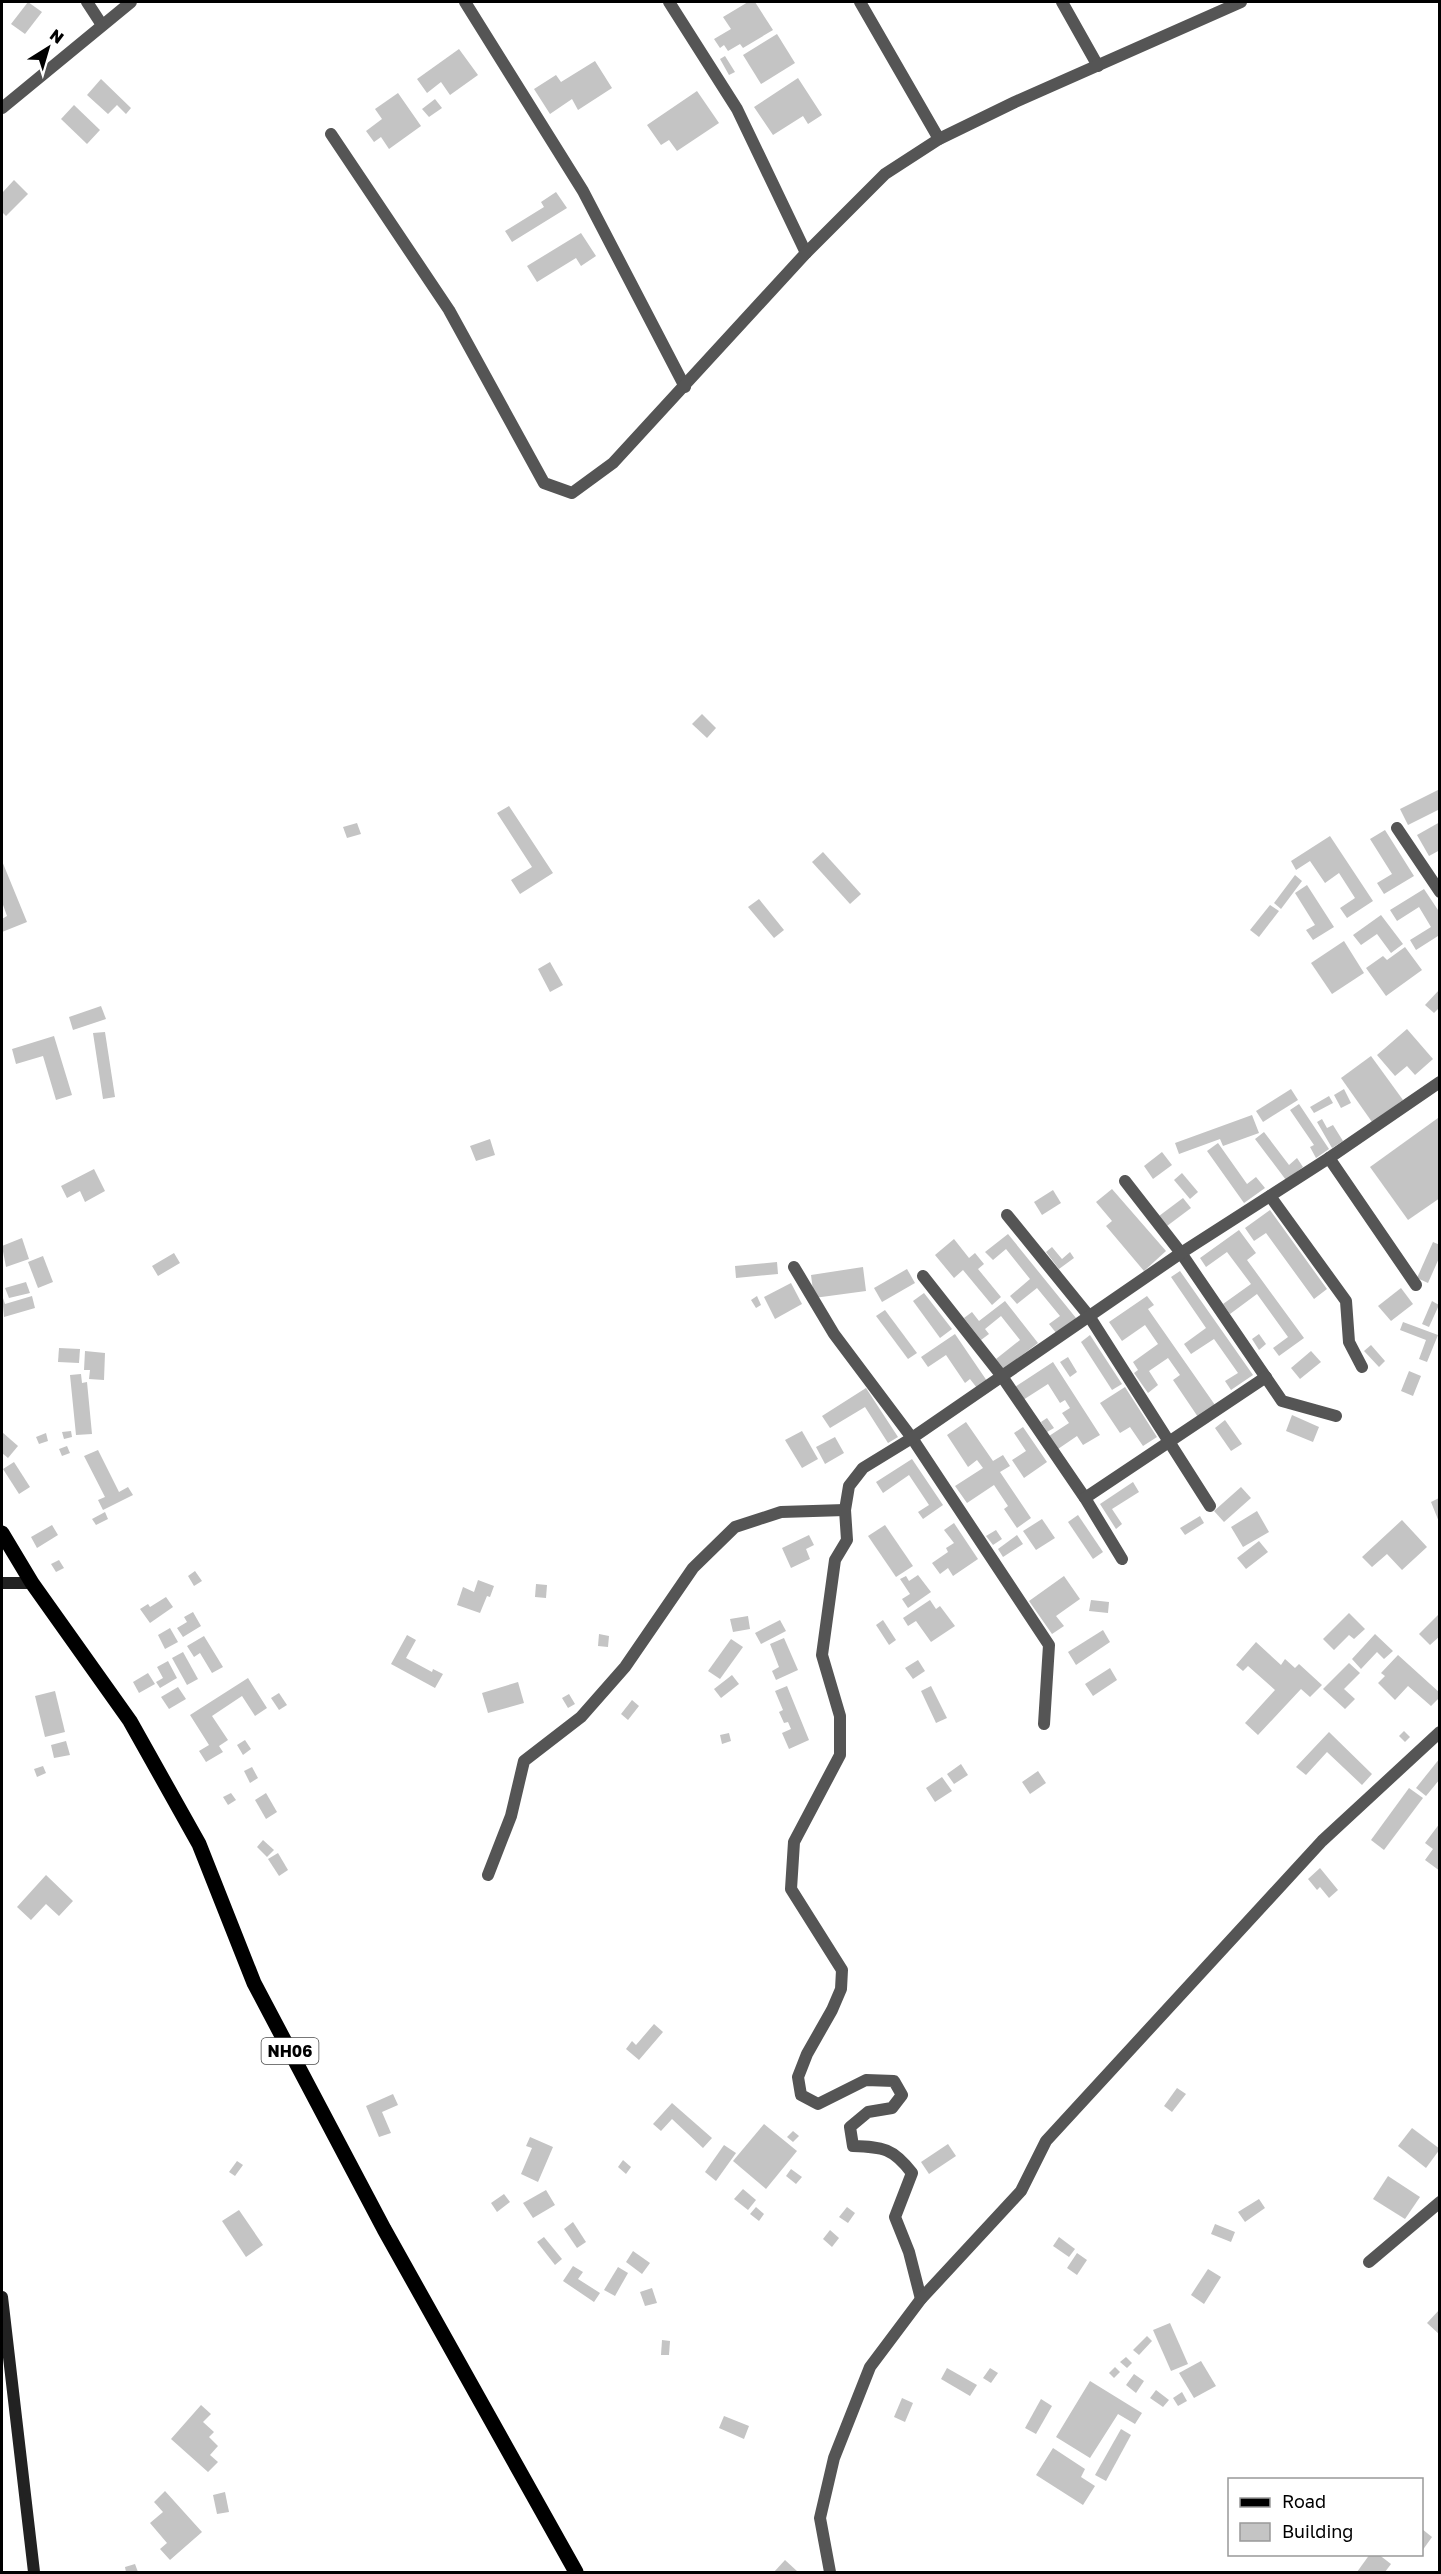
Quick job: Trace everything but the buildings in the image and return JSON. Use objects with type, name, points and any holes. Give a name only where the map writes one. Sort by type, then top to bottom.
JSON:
[{"type":"main road","name":"NH06","points":[[2,1533],[32,1583],[130,1721],[199,1844],[254,1983],[384,2229],[576,2572]]},
{"type":"main road","points":[[2,1583],[32,1583]]},
{"type":"main road","points":[[2,2297],[33,2572]]},
{"type":"street","points":[[87,2],[102,24]]},
{"type":"street","points":[[2,108],[131,2]]},
{"type":"street","points":[[465,2],[583,191],[685,387]]},
{"type":"street","points":[[669,2],[737,109],[806,253]]},
{"type":"street","points":[[860,2],[939,139]]},
{"type":"street","points":[[1062,2],[1098,66]]},
{"type":"street","points":[[331,134],[449,310],[544,483],[572,494],[613,463],[806,253],[885,174],[939,139],[1241,2]]},
{"type":"street","points":[[1397,828],[1440,892]]},
{"type":"street","points":[[921,2299],[909,2252],[896,2217],[912,2173],[899,2157],[880,2147],[853,2146],[850,2127],[868,2112],[892,2108],[902,2095],[894,2081],[866,2080],[818,2104],[801,2095],[798,2077],[807,2054],[841,1989],[842,1970],[791,1889],[794,1842],[840,1755],[840,1716],[822,1655],[835,1560],[847,1540],[845,1510],[849,1486],[863,1468],[912,1438],[1181,1253],[1270,1197],[1440,1082]]},
{"type":"street","points":[[1329,1158],[1416,1285]]},
{"type":"street","points":[[1125,1181],[1181,1253],[1281,1401],[1336,1416]]},
{"type":"street","points":[[1270,1197],[1346,1301],[1349,1342],[1362,1366]]},
{"type":"street","points":[[1007,1215],[1089,1316],[1210,1506]]},
{"type":"street","points":[[794,1267],[834,1334],[912,1438],[1049,1645],[1044,1725]]},
{"type":"street","points":[[923,1276],[1001,1376],[1085,1498],[1122,1559]]},
{"type":"street","points":[[1085,1498],[1266,1377]]},
{"type":"street","points":[[488,1875],[511,1815],[524,1761],[581,1717],[625,1667],[693,1568],[735,1527],[781,1512],[845,1510]]},
{"type":"street","points":[[830,2572],[820,2518],[834,2458],[870,2367],[921,2299],[1021,2191],[1046,2141],[1322,1841],[1440,1732]]},
{"type":"street","points":[[1369,2262],[1440,2202]]}]
